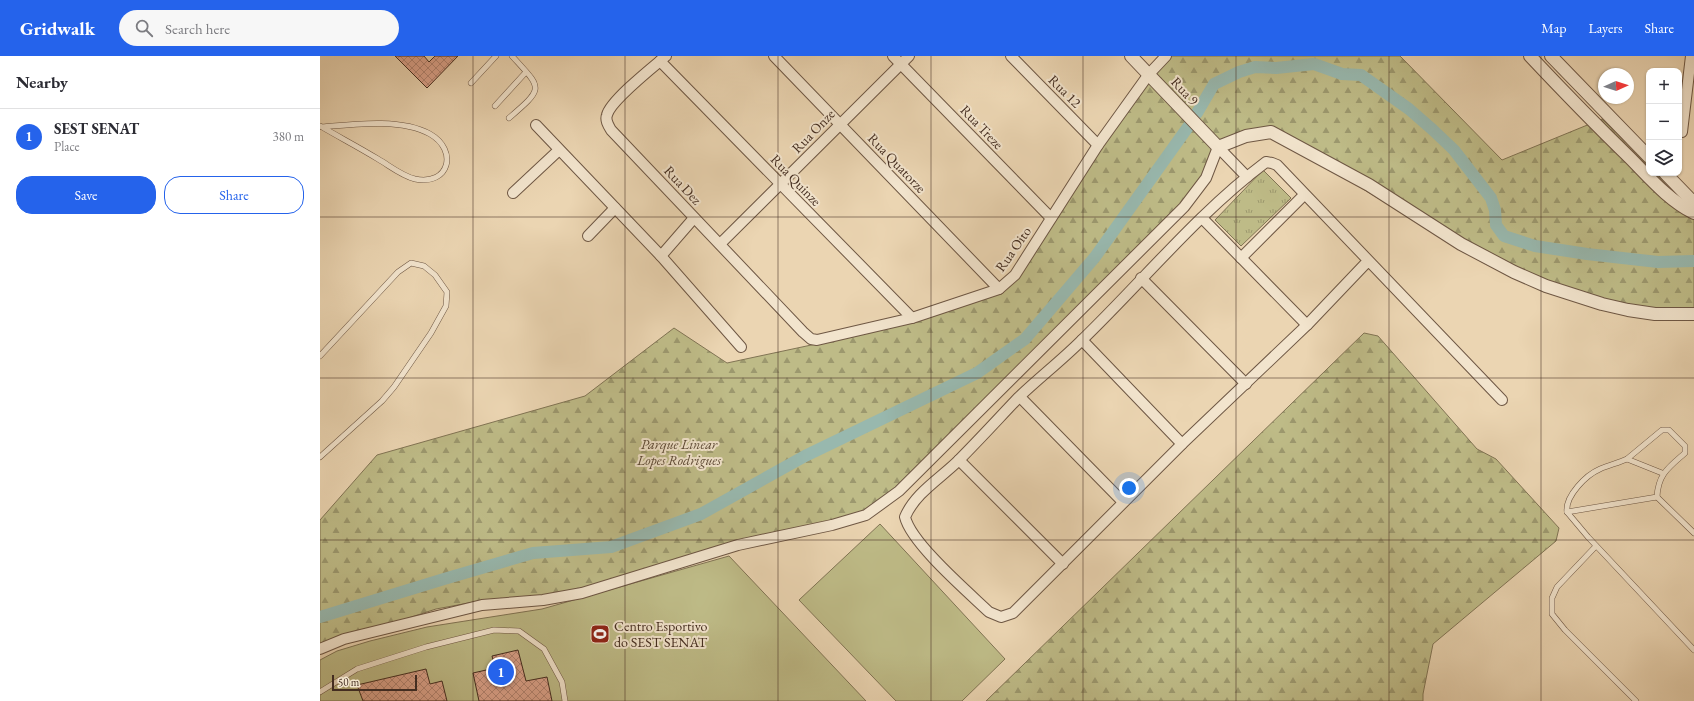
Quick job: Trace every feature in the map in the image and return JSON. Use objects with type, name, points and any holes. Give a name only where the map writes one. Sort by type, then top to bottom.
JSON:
[{"type":"street","name":"Rua Quatorze","points":[[774,56],[999,289]]},
{"type":"street","name":"Rua Treze","points":[[893,56],[1051,218]]},
{"type":"street","name":"Rua Onze","points":[[720,244],[909,56]]},
{"type":"street","name":"Rua 12","points":[[1011,56],[1098,145]]},
{"type":"street","name":"Rua 9","points":[[1131,56],[1218,147]]},
{"type":"street","name":"Rua Oito","points":[[803,332],[811,339],[823,340],[912,318],[999,289],[1015,275],[1098,145],[1149,74],[1166,56]]},
{"type":"street","points":[[1530,56],[1595,124],[1660,188],[1684,208],[1694,213]]},
{"type":"street","points":[[1551,56],[1646,154]]},
{"type":"street","points":[[1682,132],[1691,56]]},
{"type":"street","name":"Rua Quinze","points":[[663,59],[781,185],[912,318]]},
{"type":"street","name":"Rua Dez","points":[[663,59],[618,99],[608,110],[606,117],[611,130],[803,332]]},
{"type":"street","points":[[536,125],[660,256],[741,347]]},
{"type":"street","points":[[320,650],[344,640],[482,605],[543,600],[582,593],[738,545],[832,526],[866,515],[900,491],[1184,207],[1206,178],[1218,147],[1246,136],[1271,132],[1369,185],[1466,247],[1514,272],[1546,286],[1602,304],[1628,310],[1655,314],[1694,314]]},
{"type":"street","points":[[1218,147],[1247,177]]},
{"type":"street","points":[[513,193],[559,150]]},
{"type":"street","points":[[1368,261],[1307,325],[1182,444],[1018,609],[1008,616],[1001,617],[989,612],[931,556],[907,524],[905,517],[916,500],[959,460],[1020,397],[1082,340],[1140,278],[1202,218],[1247,177],[1266,162],[1277,165],[1304,195],[1368,261],[1502,400]]},
{"type":"street","points":[[1668,176],[1694,203]]},
{"type":"street","points":[[1241,258],[1304,195]]},
{"type":"street","points":[[588,236],[615,208]]},
{"type":"street","points":[[660,256],[694,218]]},
{"type":"street","points":[[1202,218],[1307,325]]},
{"type":"street","points":[[1140,278],[1246,384]]},
{"type":"street","points":[[1082,340],[1182,444]]},
{"type":"street","points":[[1020,397],[1123,502]]},
{"type":"street","points":[[959,460],[1063,564]]},
{"type":"lane","points":[[471,83],[496,56]]},
{"type":"lane","points":[[509,118],[532,98],[536,91],[536,85],[512,56]]},
{"type":"lane","points":[[495,106],[526,72]]},
{"type":"lane","points":[[364,122],[412,127],[431,134],[443,145],[448,156],[445,170],[438,178],[427,180],[415,179],[404,175],[321,127],[364,122]]},
{"type":"lane","points":[[320,356],[398,272],[411,263],[424,266],[435,275],[445,288],[447,292],[446,306],[431,333],[394,387],[382,401],[320,457]]},
{"type":"lane","points":[[1694,533],[1657,497],[1657,487],[1662,473],[1685,453],[1685,446],[1670,430],[1662,430],[1627,459],[1600,469],[1587,478],[1571,495],[1567,507],[1567,512],[1596,546],[1694,650]]},
{"type":"lane","points":[[1627,459],[1662,473]]},
{"type":"lane","points":[[1567,512],[1657,497]]},
{"type":"lane","points":[[1596,546],[1557,587],[1552,598],[1552,614],[1565,630],[1636,701]]},
{"type":"lane","points":[[320,692],[357,669],[426,647],[494,630],[519,631],[544,650],[562,682],[565,701]]},
{"type":"green space","name":"Parque Linear Lopes Rodrigues","points":[[1162,56],[1400,56],[1502,160],[1602,119],[1646,164],[1646,176],[1658,176],[1694,213],[1694,316],[1603,310],[1458,247],[1273,134],[1218,148],[1208,178],[898,491],[864,514],[736,544],[577,592],[474,602],[436,609],[344,639],[320,649],[320,520],[377,455],[585,396],[674,328],[727,363],[816,344],[999,291]]},
{"type":"green space","points":[[1263,170],[1291,198],[1241,246],[1215,220]]},
{"type":"green space","points":[[1364,333],[1378,336],[1477,449],[1496,459],[1559,528],[1556,541],[1433,644],[1423,694],[1423,701],[986,701]]},
{"type":"green space","points":[[880,524],[1005,659],[962,701],[896,701],[799,600]]},
{"type":"green space","name":"Centro Esportivo do SEST SENAT","points":[[729,556],[866,701],[320,701],[320,660],[337,651],[427,627],[542,609]]},
{"type":"building","points":[[395,56],[424,56],[429,62],[435,56],[458,56],[427,88]]},
{"type":"building","points":[[518,650],[526,681],[547,677],[552,701],[479,701],[473,673],[495,668],[492,656]]},
{"type":"building","points":[[426,669],[430,684],[442,681],[447,701],[363,701],[357,685]]},
{"type":"waterway","points":[[1197,113],[1214,84],[1239,72],[1255,67],[1276,68],[1314,64],[1342,74],[1361,75],[1409,109],[1454,150],[1491,198],[1495,210],[1496,225],[1504,236],[1535,246],[1587,254],[1658,262],[1694,261]]},
{"type":"waterway","points":[[320,617],[533,553],[611,547],[701,514],[805,456],[977,373],[1025,339],[1095,257],[1188,127]]},
{"type":"place","name":"Centro Esportivo do SEST SENAT","points":[[600,634]]},
{"type":"place","name":"SEST SENAT","points":[[501,672]]}]
